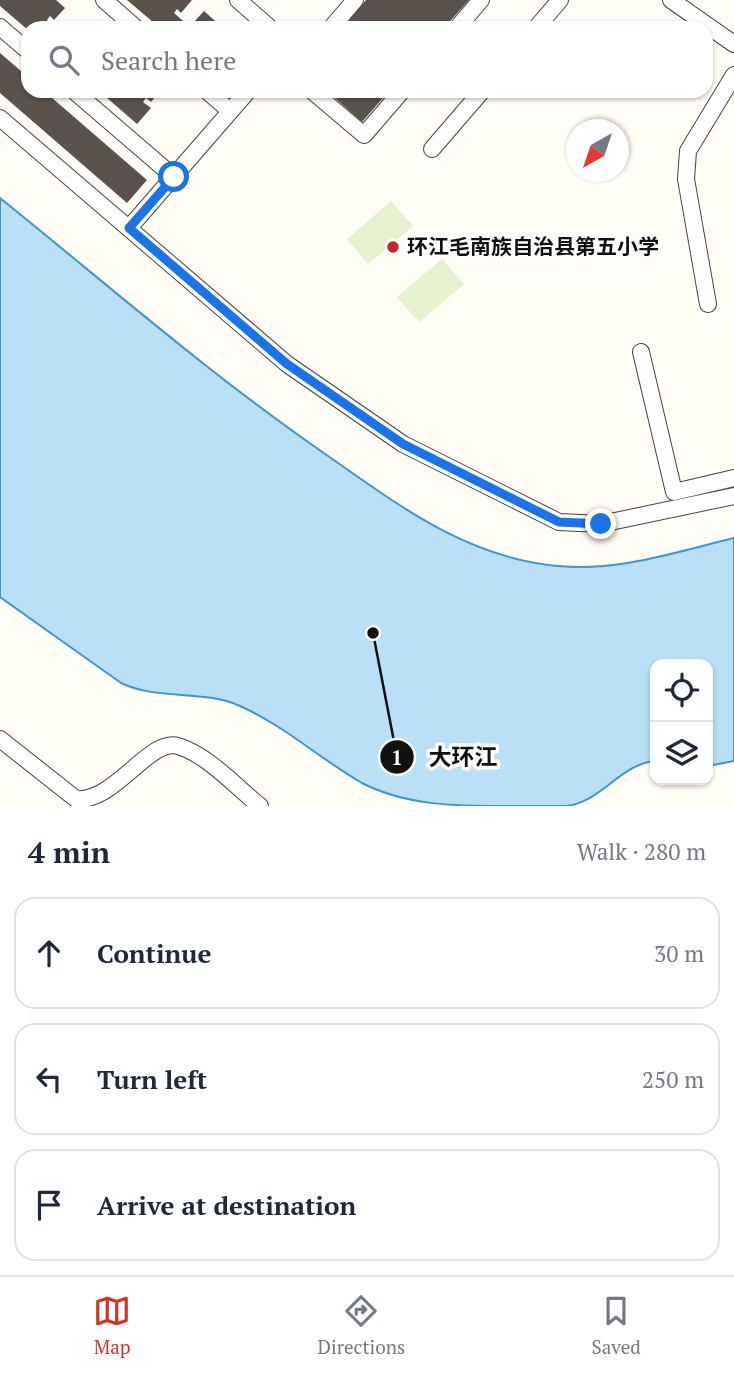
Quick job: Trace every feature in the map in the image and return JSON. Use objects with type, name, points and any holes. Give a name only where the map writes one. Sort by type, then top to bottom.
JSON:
[{"type":"street","points":[[104,0],[128,21]]},
{"type":"street","points":[[237,0],[262,21]]},
{"type":"street","points":[[337,21],[355,0]]},
{"type":"street","points":[[463,21],[481,0]]},
{"type":"street","points":[[542,21],[560,0]]},
{"type":"street","points":[[671,0],[701,21]]},
{"type":"street","points":[[0,27],[21,45]]},
{"type":"street","points":[[713,29],[734,44]]},
{"type":"street","points":[[708,304],[686,179],[686,159],[688,151],[734,75]]},
{"type":"street","points":[[82,98],[174,177]]},
{"type":"street","points":[[215,98],[230,111]]},
{"type":"street","points":[[129,228],[242,98]]},
{"type":"street","points":[[320,98],[364,135],[396,98]]},
{"type":"street","points":[[432,149],[476,98]]},
{"type":"street","points":[[0,118],[287,364],[403,444],[559,522],[601,524],[734,496]]},
{"type":"street","points":[[640,352],[674,492],[734,478]]},
{"type":"street","points":[[0,739],[76,799],[92,798],[117,784],[159,748],[172,745],[203,760],[260,806]]},
{"type":"green space","points":[[391,201],[413,226],[368,264],[347,239]]},
{"type":"green space","points":[[442,259],[464,284],[419,322],[397,297]]},
{"type":"water","points":[[0,198],[202,363],[285,426],[408,511],[464,541],[525,561],[580,567],[646,560],[734,538],[734,761],[713,765],[713,659],[650,659],[650,762],[632,768],[590,798],[566,806],[470,806],[414,800],[379,791],[362,783],[272,723],[240,706],[211,698],[150,692],[121,683],[0,597]]},
{"type":"building","points":[[0,0],[56,0],[65,8],[54,20],[50,16],[48,21],[21,21],[21,24],[0,6]]},
{"type":"building","points":[[127,0],[192,0],[181,13],[177,9],[174,13],[183,21],[152,21]]},
{"type":"building","points":[[366,0],[469,0],[450,21],[347,21]]},
{"type":"building","points":[[204,11],[215,21],[195,21]]},
{"type":"building","points":[[0,53],[21,71],[21,98],[52,98],[147,180],[127,203],[0,93]]},
{"type":"building","points":[[107,98],[146,98],[143,102],[151,108],[137,124]]},
{"type":"building","points":[[335,98],[383,98],[362,122]]},
{"type":"place","name":"环江毛南族自治县第五小学","points":[[393,247]]},
{"type":"place","name":"大环江","points":[[373,633]]},
{"type":"route","points":[[174,177],[129,228],[287,364],[403,444],[559,522],[601,524]]}]
